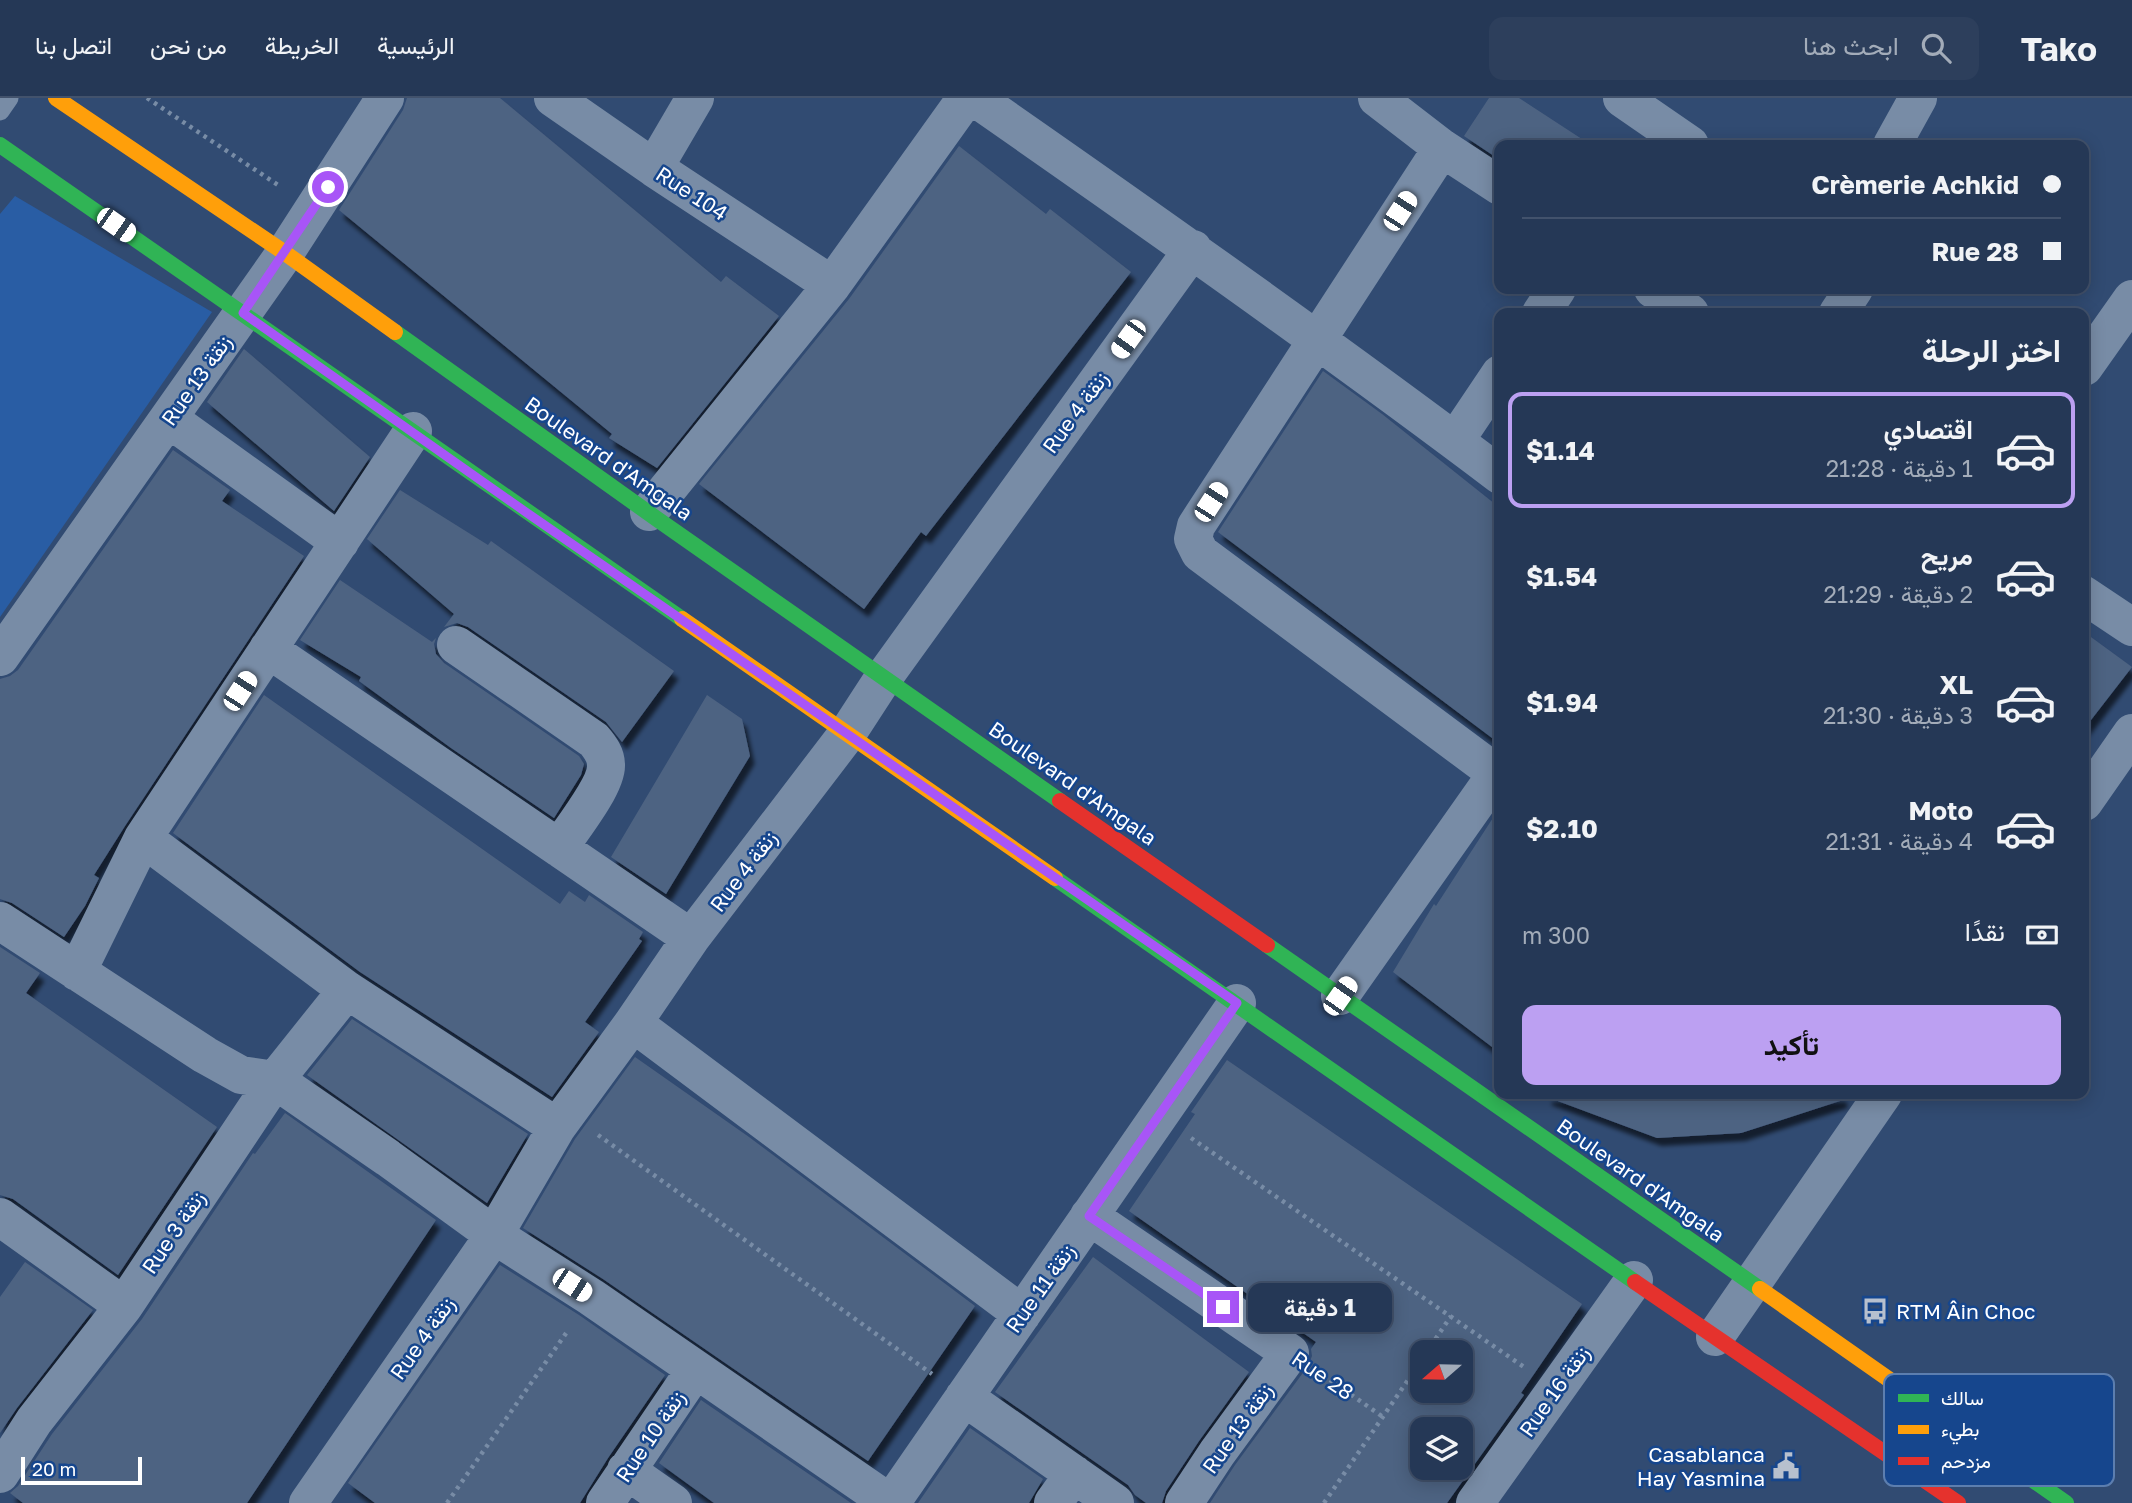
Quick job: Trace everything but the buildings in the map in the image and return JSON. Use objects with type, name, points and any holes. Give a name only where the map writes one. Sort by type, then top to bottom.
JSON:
[{"type":"street","name":"Boulevard d'Amgala","points":[[55,98],[285,253],[649,512],[1884,1376]]},
{"type":"street","name":"Rue 13 زنقة","points":[[0,657],[285,253],[385,98]]},
{"type":"street","name":"Rue 104","points":[[554,98],[654,168],[832,285]]},
{"type":"street","points":[[654,168],[695,98]]},
{"type":"street","points":[[649,512],[832,285],[966,98]]},
{"type":"street","points":[[975,98],[1193,249],[1494,470]]},
{"type":"street","points":[[1377,98],[1442,148],[1494,183]]},
{"type":"street","points":[[1622,98],[1683,140]]},
{"type":"street","points":[[1895,140],[1917,98]]},
{"type":"street","points":[[0,145],[1884,1452]]},
{"type":"street","points":[[1442,148],[1196,526],[1193,540],[1200,554],[1494,769]]},
{"type":"street","name":"Rue 4 زنقة","points":[[308,1503],[494,1235],[562,1121],[633,1024],[691,938],[847,734],[884,677],[1193,249]]},
{"type":"street","points":[[1661,294],[1682,308]]},
{"type":"street","points":[[2089,360],[2132,299]]},
{"type":"street","points":[[1455,441],[1494,383]]},
{"type":"street","points":[[169,419],[340,542]]},
{"type":"street","points":[[77,972],[143,838],[413,431]]},
{"type":"street","points":[[2089,598],[2132,627]]},
{"type":"street","points":[[456,645],[594,740],[604,755],[606,765],[602,783],[559,848]]},
{"type":"street","points":[[268,649],[691,938]]},
{"type":"street","points":[[2089,795],[2132,733]]},
{"type":"street","points":[[1340,996],[1494,780]]},
{"type":"street","points":[[143,838],[347,990],[562,1121]]},
{"type":"street","points":[[0,921],[205,1055],[241,1075],[275,1080],[494,1235],[591,1297],[891,1503]]},
{"type":"street","name":"Rue 3 زنقة","points":[[0,1474],[34,1421],[124,1306],[275,1080],[347,990]]},
{"type":"street","name":"Rue 11 زنقة","points":[[891,1503],[1237,1003]]},
{"type":"street","points":[[633,1024],[1022,1314]]},
{"type":"street","points":[[1715,1337],[1879,1099]]},
{"type":"street","name":"Rue 28","points":[[1089,1216],[1290,1353]]},
{"type":"street","points":[[0,1217],[124,1306]]},
{"type":"street","name":"Rue 16 زنقة","points":[[1475,1503],[1634,1280]]},
{"type":"street","name":"Rue 13 زنقة","points":[[1184,1503],[1290,1353]]},
{"type":"street","name":"Rue 10 زنقة","points":[[605,1503],[695,1370]]},
{"type":"street","points":[[964,1397],[1064,1488],[1115,1503]]},
{"type":"street","points":[[626,1470],[673,1503]]},
{"type":"street","points":[[1933,1486],[1958,1503]]},
{"type":"street","name":"Boulevard d'Amgala","points":[[2042,1486],[2066,1503]]},
{"type":"lane","points":[[0,111],[9,98]]},
{"type":"path","points":[[147,98],[313,209]]},
{"type":"path","points":[[1159,1115],[1556,1389]]},
{"type":"path","points":[[562,1121],[964,1397]]},
{"type":"path","points":[[447,1503],[591,1297]]},
{"type":"path","points":[[1435,1340],[1451,1317]]},
{"type":"path","name":"Rue 28","points":[[1290,1353],[1383,1417]]},
{"type":"path","points":[[1324,1503],[1410,1376]]},
{"type":"shaded area","points":[[15,196],[212,312],[0,617],[0,214]]},
{"type":"traffic: fast","points":[[0,145],[682,619]]},
{"type":"traffic: fast","points":[[395,332],[1060,801]]},
{"type":"traffic: fast","points":[[1055,878],[1635,1282]]},
{"type":"traffic: fast","points":[[1267,945],[1760,1289]]},
{"type":"traffic: fast","points":[[2042,1486],[2066,1503]]},
{"type":"traffic: slow","points":[[56,98],[285,253],[395,332]]},
{"type":"traffic: slow","points":[[682,619],[1055,878]]},
{"type":"traffic: slow","points":[[1760,1289],[1884,1376]]},
{"type":"traffic: jam","points":[[1060,801],[1267,945]]},
{"type":"traffic: jam","points":[[1635,1282],[1884,1452]]},
{"type":"traffic: jam","points":[[1933,1486],[1958,1503]]},
{"type":"place","name":"RTM Âin Choc","points":[[1875,1311]]},
{"type":"place","name":"Casablanca Hay Yasmina","points":[[1786,1466]]},
{"type":"route","points":[[328,187],[243,313],[530,515],[1237,1003],[1089,1216],[1223,1307]]}]
